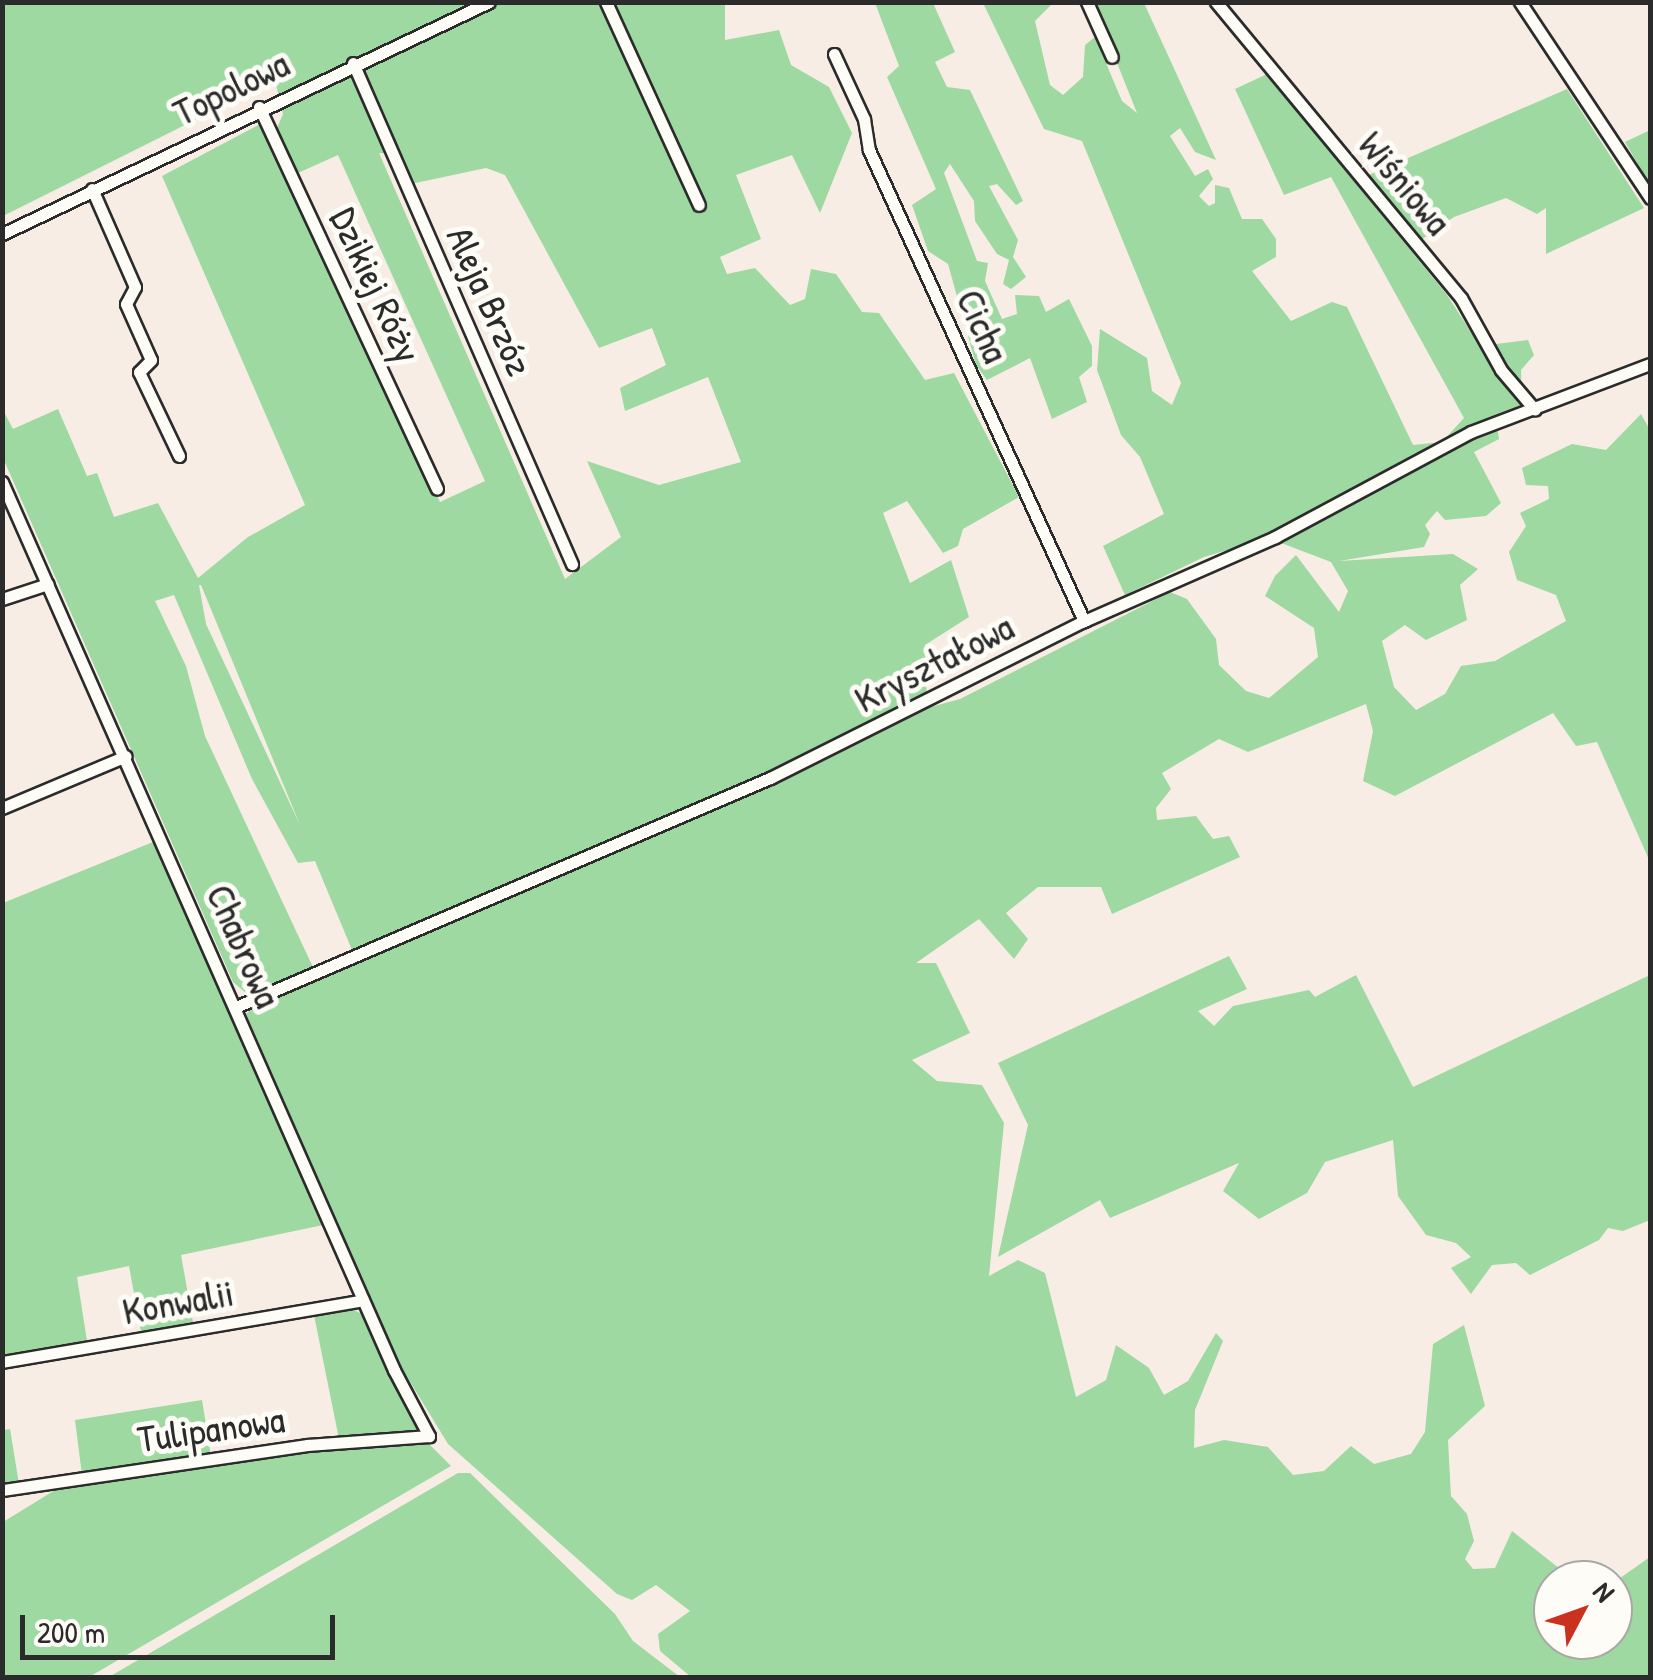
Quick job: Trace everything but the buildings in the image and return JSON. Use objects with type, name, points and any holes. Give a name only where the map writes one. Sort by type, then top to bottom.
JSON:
[{"type":"street","name":"Topolowa","points":[[2,234],[259,107],[489,2]]},
{"type":"street","points":[[606,2],[699,205]]},
{"type":"street","points":[[1087,2],[1112,56]]},
{"type":"street","name":"Wiśniowa","points":[[1216,2],[1461,298],[1501,370],[1535,410]]},
{"type":"street","points":[[1520,2],[1650,198]]},
{"type":"street","name":"Cicha","points":[[834,54],[864,119],[870,150],[1084,621]]},
{"type":"street","name":"Aleja Brzóz","points":[[353,63],[572,564]]},
{"type":"street","name":"Dzikiej Róży","points":[[259,107],[437,489]]},
{"type":"street","points":[[92,190],[135,287],[126,304],[152,360],[138,372],[179,456]]},
{"type":"street","name":"Kryształowa","points":[[238,1006],[770,778],[1084,621],[1266,541],[1471,432],[1650,364]]},
{"type":"street","name":"Chabrowa","points":[[4,489],[238,1006],[363,1300],[429,1436]]},
{"type":"street","points":[[2,599],[48,584]]},
{"type":"street","points":[[2,808],[126,756]]},
{"type":"street","name":"Konwalii","points":[[2,1362],[363,1300]]},
{"type":"street","name":"Tulipanowa","points":[[2,1490],[307,1445],[429,1436]]},
{"type":"green space","points":[[3,3],[725,3],[725,40],[779,30],[791,65],[829,87],[852,133],[820,213],[792,155],[736,175],[761,239],[720,257],[727,274],[755,268],[790,305],[805,299],[811,269],[836,274],[862,312],[879,313],[925,380],[954,373],[1019,497],[963,529],[958,546],[943,553],[907,501],[883,513],[910,583],[951,560],[969,617],[925,645],[927,708],[960,699],[1170,592],[1187,599],[1216,639],[1219,665],[1246,691],[1269,698],[1318,657],[1314,628],[1265,596],[1275,576],[1296,555],[1339,612],[1348,591],[1331,562],[1268,538],[1204,557],[1125,595],[1103,546],[1164,514],[1140,457],[1121,435],[1097,370],[1100,329],[1147,358],[1152,391],[1172,405],[1181,383],[1082,141],[1044,129],[983,3],[1053,3],[1035,21],[1050,85],[1063,95],[1083,77],[1085,45],[1095,37],[1122,101],[1137,113],[1093,3],[1144,3],[1216,160],[1195,152],[1180,128],[1170,136],[1195,176],[1208,169],[1213,179],[1199,196],[1209,206],[1215,203],[1215,185],[1229,188],[1242,219],[1262,219],[1276,239],[1276,257],[1252,271],[1291,321],[1332,302],[1347,307],[1413,445],[1442,442],[1464,418],[1331,177],[1284,195],[1235,89],[1267,74],[1447,295],[1480,346],[1528,340],[1534,355],[1521,370],[1522,404],[1496,419],[1499,439],[1474,452],[1501,503],[1486,516],[1445,520],[1437,511],[1425,525],[1430,534],[1424,547],[1339,561],[1453,554],[1478,569],[1460,585],[1467,620],[1426,640],[1405,625],[1382,641],[1394,687],[1416,710],[1445,694],[1461,666],[1495,661],[1566,621],[1556,595],[1517,580],[1509,552],[1526,526],[1520,513],[1549,499],[1548,486],[1526,485],[1522,468],[1572,444],[1606,450],[1641,414],[1650,430],[1650,862],[1597,742],[1576,746],[1553,713],[1395,796],[1363,781],[1373,731],[1366,704],[1248,752],[1219,739],[1162,773],[1171,789],[1156,808],[1157,820],[1196,816],[1213,839],[1229,836],[1240,857],[1112,914],[1101,887],[1038,887],[1006,913],[1028,939],[1014,959],[979,919],[916,963],[936,963],[970,1033],[912,1060],[937,1081],[982,1085],[1004,1123],[989,1276],[1018,1260],[1045,1273],[1076,1397],[1106,1380],[1116,1345],[1149,1368],[1164,1395],[1188,1381],[1216,1333],[1223,1341],[1195,1410],[1194,1448],[1224,1440],[1268,1447],[1293,1475],[1324,1471],[1351,1446],[1374,1464],[1411,1454],[1425,1432],[1433,1344],[1464,1325],[1485,1406],[1448,1440],[1451,1496],[1467,1514],[1474,1541],[1465,1559],[1473,1569],[1495,1568],[1512,1531],[1549,1560],[1533,1560],[1533,1660],[1633,1660],[1633,1569],[1650,1557],[1650,1677],[691,1677],[660,1651],[658,1634],[690,1611],[656,1585],[632,1600],[617,1594],[448,1444],[401,1367],[246,1014],[265,999],[260,989],[247,994],[233,982],[3,458],[2,408],[13,429],[58,409],[87,476],[97,473],[114,517],[158,503],[198,578],[248,537],[305,505],[162,176],[262,123],[440,502],[485,481],[338,155],[298,173],[277,128],[283,114],[275,80],[3,216]],"holes":[[[379,153],[391,154],[406,185],[486,168],[505,175],[599,348],[652,328],[666,365],[620,388],[625,411],[708,377],[741,462],[659,485],[587,461],[621,537],[565,579]],[[201,585],[300,825],[206,624]],[[174,595],[252,779],[298,863],[315,861],[357,962],[318,978],[205,736],[186,666],[155,601]]]},
{"type":"green space","points":[[875,3],[933,3],[955,52],[935,62],[947,87],[970,90],[1023,201],[1016,205],[997,184],[989,186],[1018,240],[1013,257],[1026,277],[1011,289],[1003,284],[1009,260],[997,254],[975,221],[974,201],[950,164],[944,173],[977,261],[988,263],[985,281],[1002,319],[1017,314],[1015,295],[1039,296],[1046,312],[1069,299],[1092,346],[1092,366],[1079,377],[1087,402],[1052,419],[1030,358],[987,380],[976,365],[948,264],[928,251],[912,205],[936,189],[887,77],[899,66]]},
{"type":"green space","points":[[1567,89],[1644,208],[1546,254],[1546,208],[1537,214],[1506,198],[1454,217],[1421,240],[1369,175]]},
{"type":"green space","points":[[1650,130],[1650,185],[1625,142]]},
{"type":"green space","points":[[158,840],[328,1224],[181,1255],[193,1322],[141,1332],[129,1266],[77,1277],[87,1341],[3,1356],[3,903]]},
{"type":"green space","points":[[1229,956],[1247,989],[1198,1011],[1214,1026],[1233,1006],[1309,990],[1315,997],[1356,975],[1413,1087],[1650,975],[1650,1220],[1623,1231],[1608,1228],[1599,1240],[1530,1275],[1516,1263],[1492,1265],[1471,1294],[1451,1268],[1471,1257],[1456,1243],[1426,1235],[1398,1196],[1393,1140],[1325,1162],[1307,1193],[1259,1219],[1223,1191],[1239,1163],[1110,1218],[1100,1200],[998,1257],[1028,1125],[998,1063]]},
{"type":"green space","points":[[352,1309],[362,1314],[419,1426],[416,1435],[339,1439],[314,1315]]},
{"type":"green space","points":[[202,1400],[211,1456],[82,1475],[75,1420]]},
{"type":"green space","points":[[10,1429],[19,1484],[3,1487],[3,1430]]},
{"type":"green space","points":[[428,1443],[451,1466],[89,1677],[3,1678],[3,1522],[60,1487],[327,1449]]},
{"type":"green space","points":[[458,1473],[470,1473],[615,1614],[633,1641],[680,1677],[109,1677]]}]
